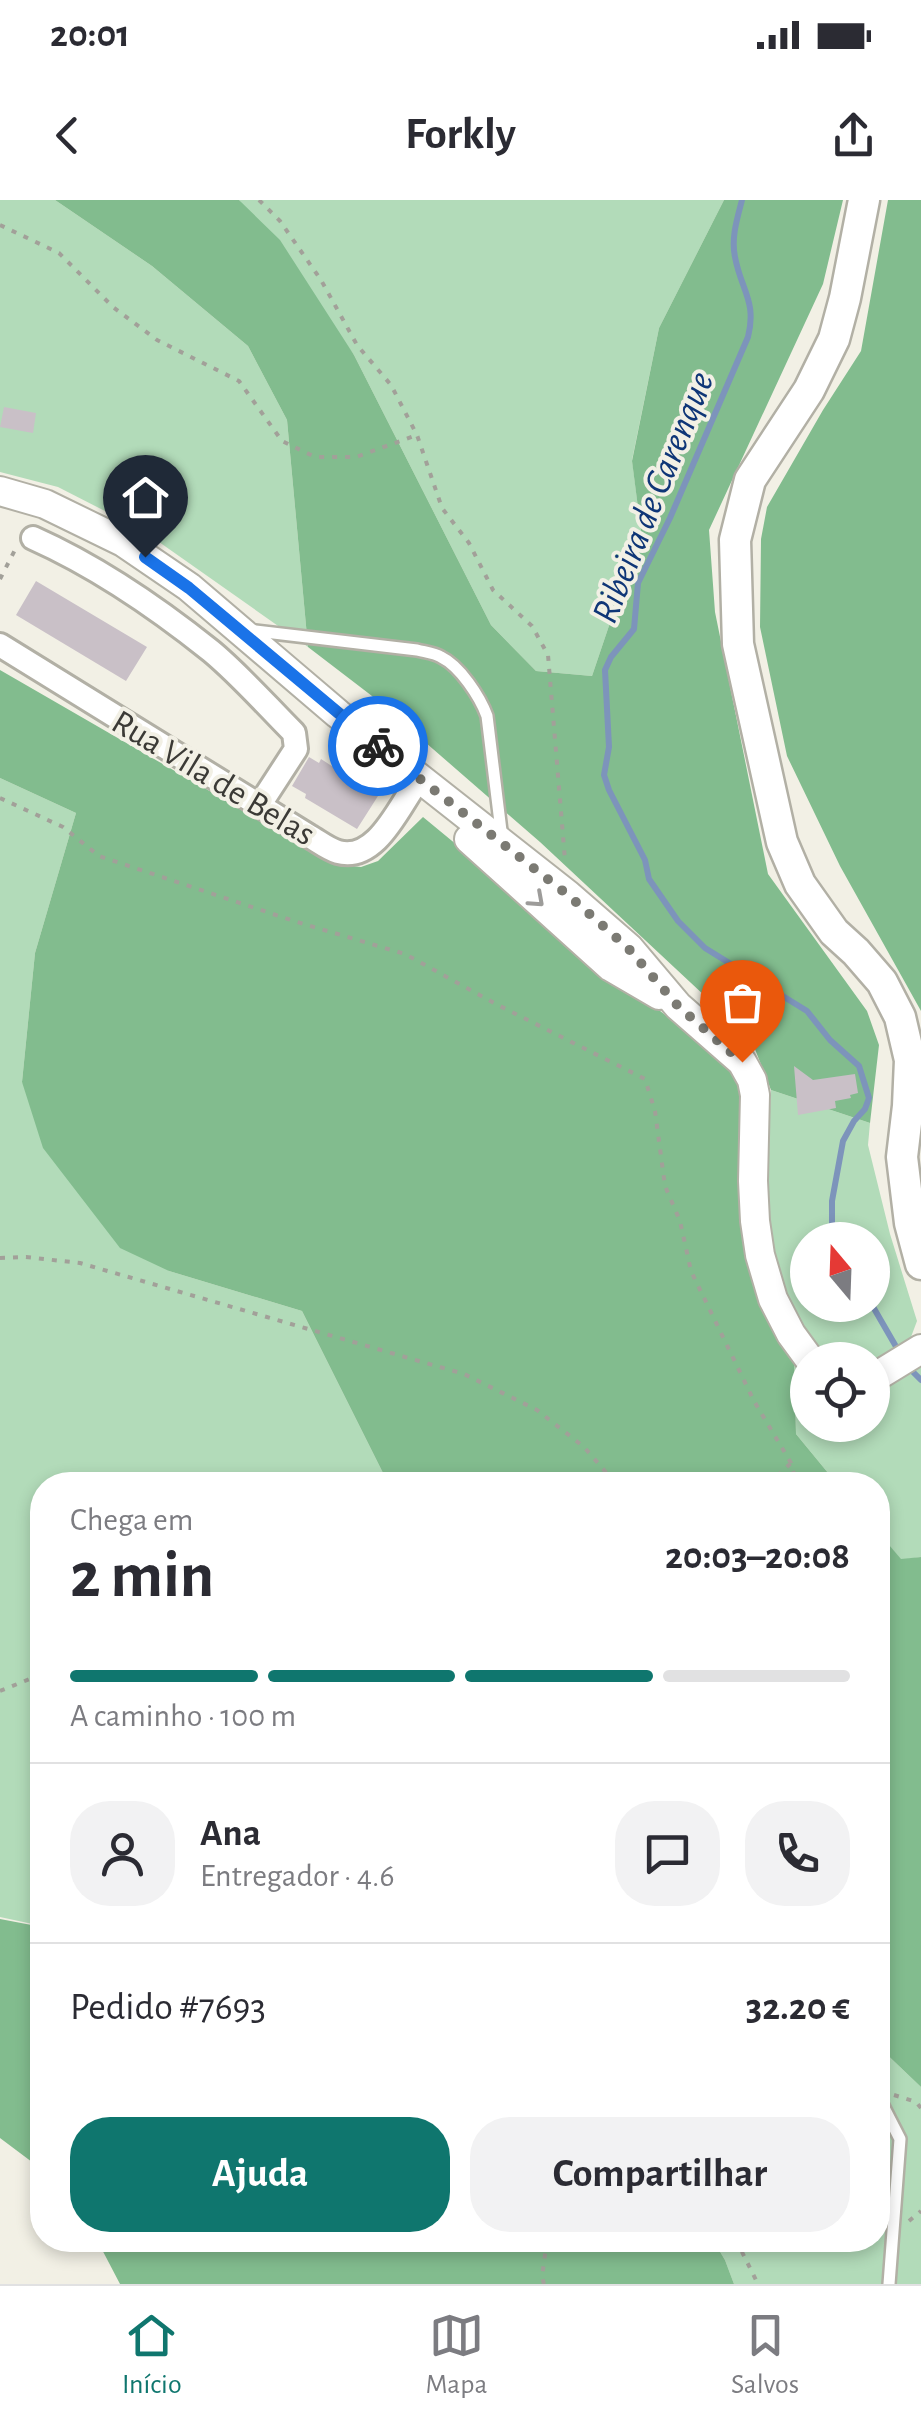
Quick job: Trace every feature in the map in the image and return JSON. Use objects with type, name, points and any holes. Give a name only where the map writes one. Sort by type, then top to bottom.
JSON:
[{"type":"main road","points":[[864,200],[834,339],[809,390],[750,480],[735,540],[738,644],[777,823],[800,884],[834,932],[882,982],[900,1018],[910,1060],[902,1157],[910,1223],[921,1264]]},
{"type":"street","points":[[0,491],[45,504],[122,542],[189,588],[338,714],[568,895],[628,948],[678,1006],[742,1062],[752,1080],[756,1107],[754,1221],[760,1255],[773,1299],[798,1342]]},
{"type":"street","points":[[34,538],[114,580],[213,653],[294,734],[296,750],[259,806]]},
{"type":"street","name":"Rua Vila de Belas","points":[[0,646],[338,852],[359,852],[379,837],[413,788]]},
{"type":"street","points":[[338,714],[610,968],[678,1006]]},
{"type":"street","points":[[890,1369],[921,1350]]},
{"type":"lane","points":[[238,629],[416,650],[443,657],[470,684],[487,716],[502,844]]},
{"type":"lane","points":[[889,2284],[900,2138],[890,2111]]},
{"type":"path","points":[[259,200],[280,221],[321,280],[357,345],[390,385],[417,434],[442,508],[469,542],[493,590],[532,626],[548,656],[568,895]]},
{"type":"path","points":[[0,226],[59,252],[112,307],[157,340],[240,381],[282,441],[315,458],[356,457],[417,434]]},
{"type":"path","points":[[0,579],[14,550],[34,538]]},
{"type":"path","points":[[0,798],[63,828],[99,856],[405,954],[645,1079],[654,1110],[665,1186],[680,1221],[691,1272],[794,1472]]},
{"type":"path","points":[[0,1258],[80,1262],[464,1374],[537,1410],[584,1446],[606,1472]]},
{"type":"path","points":[[782,1472],[791,1463]]},
{"type":"path","points":[[0,1690],[30,1679]]},
{"type":"path","points":[[890,2096],[916,2102],[921,2108]]},
{"type":"path","points":[[544,2284],[545,2252]]},
{"type":"path","points":[[742,2252],[758,2284]]},
{"type":"green space","points":[[0,200],[55,200],[152,266],[248,346],[287,420],[308,647],[142,530],[58,487],[0,472]]},
{"type":"green space","points":[[55,200],[239,200],[280,240],[354,355],[491,625],[536,671],[592,676],[641,531],[632,461],[659,328],[724,200],[843,200],[823,284],[709,530],[715,612],[768,874],[867,1011],[879,1045],[870,1123],[771,1090],[751,1039],[540,842],[372,696],[308,647],[287,420],[248,346],[152,266]]},
{"type":"green space","points":[[239,200],[724,200],[659,328],[632,460],[641,531],[592,676],[536,671],[491,625],[354,355]]},
{"type":"green space","points":[[888,200],[921,200],[921,1011],[840,866],[787,756],[760,627],[761,539],[767,507],[861,351]]},
{"type":"green space","points":[[0,670],[336,864],[361,867],[378,861],[423,817],[630,988],[727,1062],[745,1085],[743,1132],[790,1342],[790,1442],[803,1442],[827,1472],[382,1472],[302,1311],[169,1271],[120,1248],[43,1148],[22,1082],[35,953],[76,813],[0,778]]},
{"type":"green space","points":[[0,778],[76,813],[35,953],[22,1082],[169,1271],[302,1311],[382,1472],[30,1472],[30,1923],[0,1917]]},
{"type":"green space","points":[[771,1090],[870,1123],[868,1145],[887,1222],[790,1222],[790,1305],[780,1284],[764,1219]]},
{"type":"green space","points":[[890,1234],[917,1321],[911,1337],[890,1354],[890,1342],[815,1342],[801,1322],[890,1322]]},
{"type":"green space","points":[[921,1359],[921,1557],[901,1560],[890,1547],[890,1472],[827,1472],[803,1442],[890,1442],[890,1377]]},
{"type":"green space","points":[[890,1546],[901,1559],[921,1557],[921,2087],[890,2057]]},
{"type":"green space","points":[[0,1919],[30,1925],[30,2160],[0,2138]]},
{"type":"green space","points":[[890,2057],[921,2087],[921,2284],[734,2284],[720,2252],[890,2252]]},
{"type":"green space","points":[[103,2252],[720,2252],[734,2284],[120,2284]]},
{"type":"building","points":[[4,407],[36,413],[33,433],[0,427]]},
{"type":"building","points":[[36,581],[147,647],[126,681],[16,615]]},
{"type":"building","points":[[309,757],[319,763],[321,759],[378,796],[357,829],[292,786]]},
{"type":"building","points":[[794,1066],[813,1080],[855,1074],[858,1093],[835,1101],[836,1108],[798,1115]]},
{"type":"waterway","name":"Ribeira de Carenque","points":[[742,200],[734,250],[751,314],[748,337],[638,583],[634,629],[605,670],[609,747],[604,775],[645,860],[649,879],[678,921],[705,948],[807,1011],[830,1040],[859,1066],[869,1098],[843,1141],[832,1222]]},
{"type":"waterway","name":"Ribeira de Carenque","points":[[882,1322],[898,1350]]},
{"type":"waterway","name":"Ribeira de Carenque","points":[[913,1372],[921,1380]]},
{"type":"way so far","points":[[378,746],[568,895],[628,948],[678,1006],[742,1062]]},
{"type":"route","points":[[145,557],[189,588],[378,746]]}]
